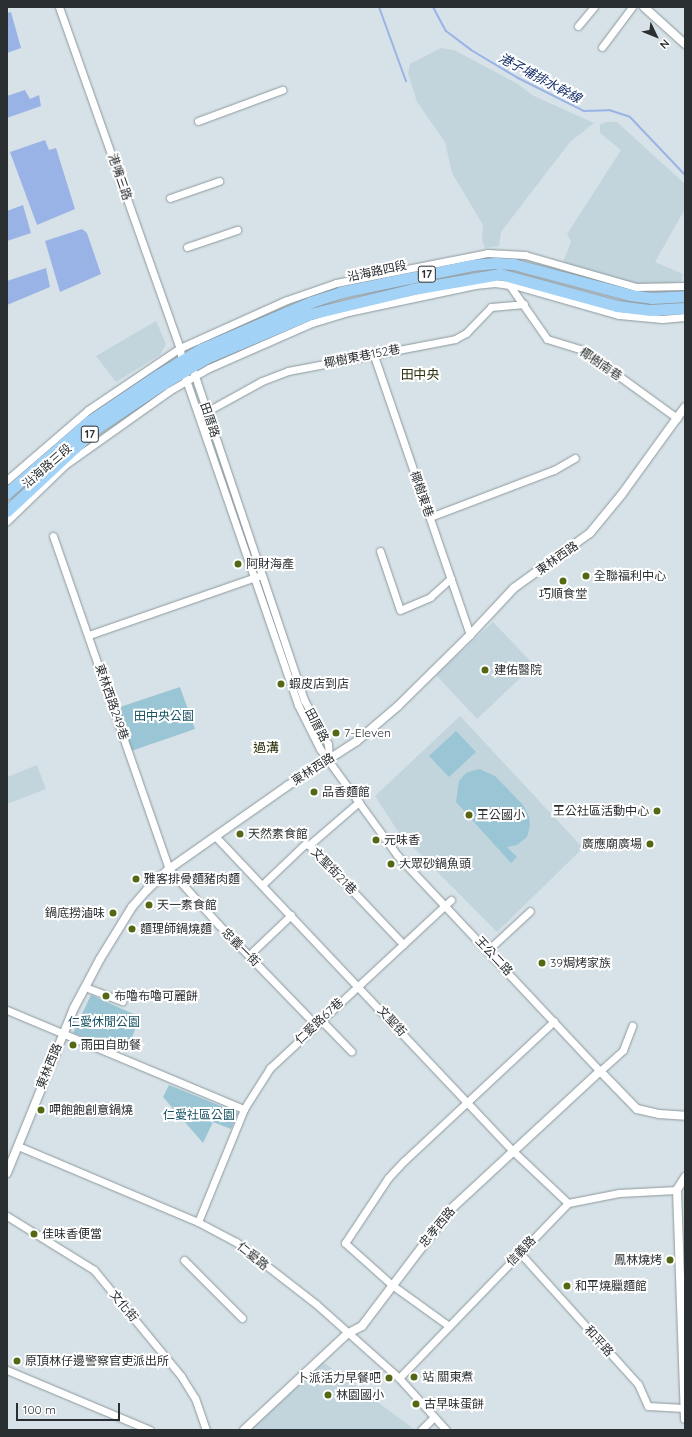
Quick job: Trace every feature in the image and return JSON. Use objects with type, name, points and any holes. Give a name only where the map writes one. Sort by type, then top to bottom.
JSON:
[{"type":"main road","name":"沿海路四段","points":[[187,369],[310,302],[341,292],[472,265],[495,263],[513,264],[583,278],[651,298],[685,296]]},
{"type":"main road","name":"沿海路四段","points":[[187,369],[310,314],[413,289],[500,274],[617,306],[649,310],[685,308]]},
{"type":"main road","name":"沿海路三段","points":[[7,493],[11,481],[43,454],[88,422],[187,369]]},
{"type":"main road","name":"沿海路三段","points":[[7,511],[94,430],[187,369]]},
{"type":"street","name":"港嘴三路","points":[[59,7],[180,348]]},
{"type":"street","points":[[578,26],[594,7]]},
{"type":"street","points":[[602,48],[632,7]]},
{"type":"street","points":[[644,7],[685,44]]},
{"type":"street","points":[[198,120],[282,90]]},
{"type":"street","points":[[170,198],[219,181]]},
{"type":"street","points":[[187,248],[237,230]]},
{"type":"street","name":"沿海路四段","points":[[180,348],[196,338],[312,290],[363,277],[487,253],[524,255],[583,278],[636,287],[685,286]]},
{"type":"street","name":"椰樹南巷","points":[[487,253],[495,263],[500,274],[524,304],[547,339],[583,350],[677,418]]},
{"type":"street","points":[[187,369],[312,323],[348,312],[475,285],[509,285],[619,315],[662,319],[685,317]]},
{"type":"street","name":"椰樹東巷152巷","points":[[199,416],[262,381],[288,371],[373,353],[455,339],[466,333],[491,306],[524,304]]},
{"type":"street","name":"田厝路","points":[[180,348],[199,416],[298,705],[320,750],[329,758]]},
{"type":"street","name":"沿海路三段","points":[[43,454],[88,410],[180,348]]},
{"type":"street","name":"椰樹東巷","points":[[373,353],[470,635]]},
{"type":"street","name":"田厝路","points":[[187,369],[207,412],[306,703],[328,744],[329,758]]},
{"type":"street","name":"沿海路三段","points":[[7,521],[65,465],[187,369]]},
{"type":"street","name":"東林西路","points":[[7,1173],[62,1034],[100,959],[132,907],[169,869],[329,758],[370,732],[470,635],[514,588],[590,533],[622,494],[685,407]]},
{"type":"street","points":[[430,517],[554,470],[575,458]]},
{"type":"street","name":"東林西路249巷","points":[[53,536],[89,635],[169,869]]},
{"type":"street","points":[[380,551],[400,610],[430,597],[451,578]]},
{"type":"street","points":[[89,635],[262,575]]},
{"type":"street","name":"王公二路","points":[[329,758],[398,855],[637,1109],[659,1114],[685,1116]]},
{"type":"street","points":[[308,845],[359,802]]},
{"type":"street","name":"文聖街","points":[[216,837],[358,984],[514,1152],[568,1204]]},
{"type":"street","name":"文聖街21巷","points":[[262,885],[306,844],[403,944]]},
{"type":"street","name":"忠義一街","points":[[169,869],[218,924],[318,1022],[351,1051]]},
{"type":"street","name":"仁愛路67巷","points":[[198,1222],[244,1109],[270,1068],[358,984],[451,900]]},
{"type":"street","points":[[488,950],[530,911]]},
{"type":"street","points":[[249,955],[291,915]]},
{"type":"street","points":[[85,987],[122,1001]]},
{"type":"street","points":[[7,1010],[244,1109]]},
{"type":"street","points":[[449,1326],[392,1285],[345,1243],[388,1178],[404,1161],[554,1021]]},
{"type":"street","name":"忠孝西路","points":[[244,1430],[347,1334],[362,1326],[442,1218],[622,1050],[632,1026]]},
{"type":"street","name":"仁愛路","points":[[18,1146],[198,1222],[236,1242],[316,1304],[347,1334],[399,1378],[446,1430]]},
{"type":"street","points":[[685,1177],[676,1190],[685,1419]]},
{"type":"street","points":[[568,1204],[618,1193],[676,1190]]},
{"type":"street","name":"信義路","points":[[399,1378],[519,1252],[568,1204]]},
{"type":"street","name":"文化街","points":[[7,1216],[94,1270],[181,1376],[195,1398],[206,1430]]},
{"type":"street","name":"和平路","points":[[519,1252],[638,1384],[648,1406],[684,1408]]},
{"type":"street","points":[[184,1260],[242,1318]]},
{"type":"street","points":[[7,1370],[150,1430]]},
{"type":"street","points":[[421,1430],[434,1417]]},
{"type":"shaded area","points":[[441,48],[454,50],[516,83],[534,96],[594,123],[570,142],[501,232],[499,246],[485,248],[482,240],[483,225],[452,173],[445,142],[417,102],[408,73],[410,64]]},
{"type":"shaded area","points":[[606,122],[617,122],[685,184],[685,209],[655,262],[683,274],[681,282],[647,286],[604,277],[563,262],[571,242],[567,234],[621,150],[600,133],[600,125]]},
{"type":"shaded area","points":[[156,321],[166,344],[160,355],[116,382],[96,356]]},
{"type":"shaded area","name":"建佑醫院","points":[[493,622],[534,665],[477,719],[436,675]]},
{"type":"shaded area","name":"王公國小","points":[[460,716],[583,848],[497,932],[399,833],[375,796]]},
{"type":"shaded area","points":[[37,765],[46,789],[7,804],[7,777]]},
{"type":"shaded area","name":"林園國小","points":[[323,1362],[414,1429],[251,1430]]},
{"type":"green space","name":"田中央公園","points":[[180,687],[195,729],[131,751],[117,708]]},
{"type":"green space","points":[[456,731],[476,752],[449,777],[429,756]]},
{"type":"green space","points":[[479,769],[495,776],[523,805],[529,817],[530,825],[527,837],[517,845],[507,847],[517,857],[511,863],[456,802],[459,781],[466,773]]},
{"type":"green space","name":"仁愛休閒公園","points":[[91,995],[140,1017],[126,1052],[73,1033]]},
{"type":"green space","name":"仁愛社區公園","points":[[169,1085],[238,1113],[231,1129],[213,1122],[203,1143],[163,1097]]},
{"type":"water","points":[[11,12],[21,48],[7,53],[7,13]]},
{"type":"water","points":[[25,90],[30,99],[39,95],[41,106],[7,118],[7,96]]},
{"type":"water","points":[[45,140],[49,150],[56,148],[75,209],[37,225],[10,152]]},
{"type":"water","points":[[23,205],[31,233],[7,241],[7,211]]},
{"type":"water","points":[[82,229],[87,233],[101,274],[60,292],[45,241]]},
{"type":"water","points":[[46,268],[50,287],[7,305],[7,281]]},
{"type":"waterway","points":[[379,7],[406,81]]},
{"type":"waterway","name":"港子埔排水幹線","points":[[433,7],[446,31],[471,50],[518,78],[584,111],[609,110],[630,117],[685,175]]},
{"type":"place","name":"阿財海產","points":[[238,564]]},
{"type":"place","name":"全聯福利中心","points":[[586,576]]},
{"type":"place","name":"巧順食堂","points":[[563,581]]},
{"type":"place","name":"建佑醫院","points":[[485,670]]},
{"type":"place","name":"蝦皮店到店","points":[[281,684]]},
{"type":"place","name":"7-Eleven","points":[[336,733]]},
{"type":"place","name":"品香麵館","points":[[314,792]]},
{"type":"place","name":"王公社區活動中心","points":[[657,811]]},
{"type":"place","name":"王公國小","points":[[469,815]]},
{"type":"place","name":"天然素食館","points":[[240,834]]},
{"type":"place","name":"元味香","points":[[376,840]]},
{"type":"place","name":"廣應廟廣場","points":[[650,844]]},
{"type":"place","name":"大眾砂鍋魚頭","points":[[391,864]]},
{"type":"place","name":"雅客排骨麵豬肉麵","points":[[136,879]]},
{"type":"place","name":"天一素食館","points":[[149,905]]},
{"type":"place","name":"鍋底撈滷味","points":[[113,913]]},
{"type":"place","name":"麵理師鍋燒麵","points":[[132,929]]},
{"type":"place","name":"39焗烤家族","points":[[542,963]]},
{"type":"place","name":"布嚕布嚕可麗餅","points":[[106,996]]},
{"type":"place","name":"雨田自助餐","points":[[73,1045]]},
{"type":"place","name":"呷飽飽創意鍋燒","points":[[41,1110]]},
{"type":"place","name":"佳味香便當","points":[[34,1234]]},
{"type":"place","name":"鳳林燒烤","points":[[670,1260]]},
{"type":"place","name":"和平燒臘麵館","points":[[567,1286]]},
{"type":"place","name":"原頂林仔邊警察官吏派出所","points":[[17,1361]]},
{"type":"place","name":"站 關東煮","points":[[414,1377]]},
{"type":"place","name":"卜派活力早餐吧","points":[[389,1378]]},
{"type":"place","name":"林園國小","points":[[328,1395]]},
{"type":"place","name":"古早味蛋餅","points":[[416,1404]]},
{"type":"district","name":"田中央","points":[[420,374]]},
{"type":"district","name":"過溝","points":[[266,747]]}]
